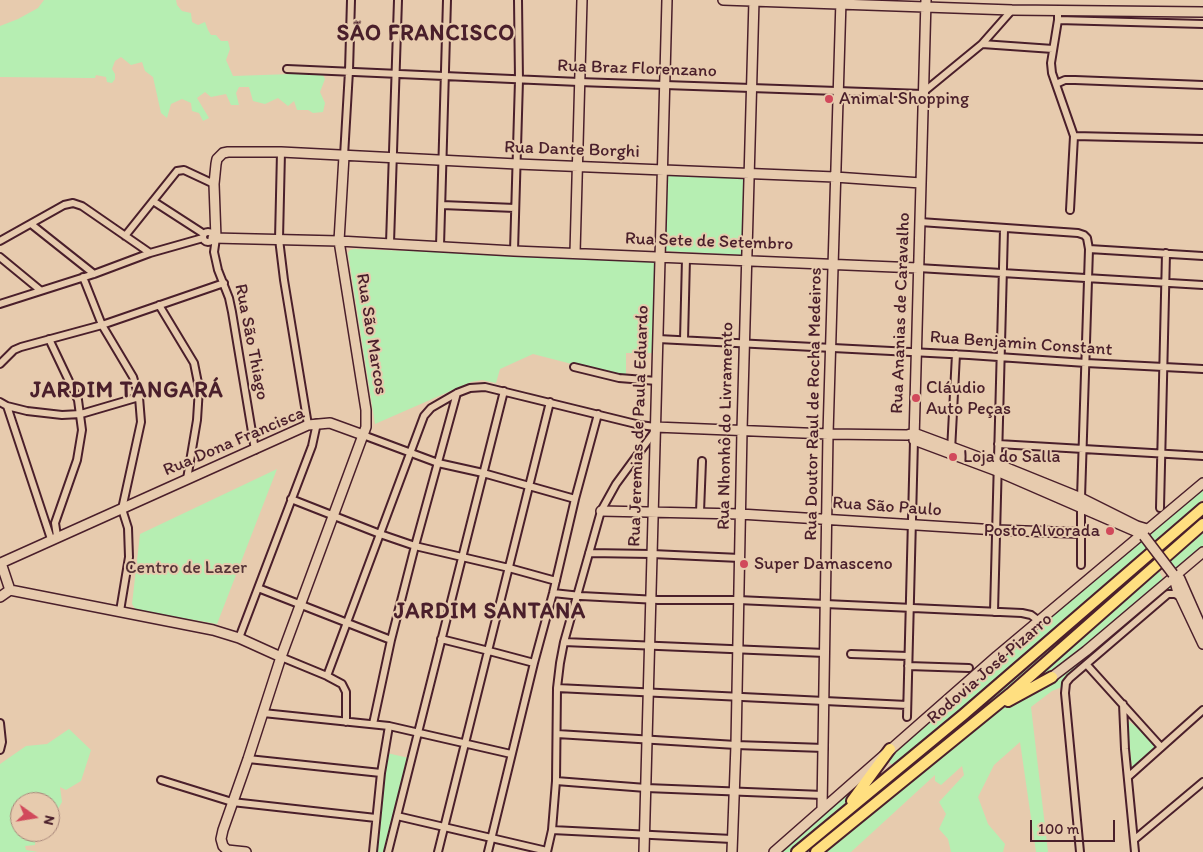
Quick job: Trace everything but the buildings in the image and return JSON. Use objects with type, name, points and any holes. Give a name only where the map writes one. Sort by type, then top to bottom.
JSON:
[{"type":"main road","name":"Rodovia José Pizarro","points":[[798,852],[963,715],[1203,508]]},
{"type":"main road","name":"Rodovia José Pizarro","points":[[816,852],[992,710],[1203,524]]},
{"type":"main road","points":[[992,710],[1052,677]]},
{"type":"main road","points":[[843,814],[890,749]]},
{"type":"street","name":"Rua São Marcos","points":[[228,851],[223,846],[221,839],[232,802],[281,658],[366,427],[366,410],[340,241],[351,0]]},
{"type":"street","points":[[390,243],[398,0]]},
{"type":"street","points":[[440,246],[448,0]]},
{"type":"street","points":[[514,251],[519,80],[518,0]]},
{"type":"street","points":[[574,253],[582,0]]},
{"type":"street","name":"Rua Jeremias de Paula Eduardo","points":[[644,852],[667,0]]},
{"type":"street","points":[[723,0],[926,3],[1012,10],[1064,6],[1203,12]]},
{"type":"street","name":"Rua Nhonhô do Livramento","points":[[732,852],[754,0]]},
{"type":"street","points":[[924,94],[926,90],[982,44],[1012,10],[1013,0]]},
{"type":"street","points":[[1059,0],[1064,6]]},
{"type":"street","name":"Rua Doutor Raul de Rocha Medeiros","points":[[822,809],[830,348],[841,2]]},
{"type":"street","name":"Rua Ananias de Caravalho","points":[[907,717],[926,3]]},
{"type":"street","points":[[1064,6],[1058,20],[1051,68],[1074,136],[1070,210]]},
{"type":"street","points":[[1058,20],[1203,24]]},
{"type":"street","points":[[982,44],[1053,49]]},
{"type":"street","name":"Rua Braz Florenzano","points":[[286,69],[445,75],[519,80],[924,94]]},
{"type":"street","points":[[1056,84],[1065,80],[1076,80],[1203,85]]},
{"type":"street","points":[[1074,136],[1203,139]]},
{"type":"street","name":"Rua Dante Borghi","points":[[223,153],[235,151],[281,152],[835,177],[921,183]]},
{"type":"street","points":[[239,638],[312,446],[312,424],[284,280],[279,239],[281,152]]},
{"type":"street","name":"Rua São Thiago","points":[[223,153],[217,159],[216,164],[209,237],[232,312],[254,450]]},
{"type":"street","points":[[125,236],[172,175],[181,170],[189,171],[214,184]]},
{"type":"street","points":[[153,200],[209,237]]},
{"type":"street","points":[[0,240],[69,203],[82,206],[150,253]]},
{"type":"street","points":[[442,205],[515,208]]},
{"type":"street","points":[[920,222],[1078,233],[1086,236],[1089,249],[1081,502],[1081,565]]},
{"type":"street","points":[[31,224],[94,274]]},
{"type":"street","points":[[994,612],[1004,228]]},
{"type":"street","points":[[0,304],[94,274],[150,253],[209,237]]},
{"type":"street","name":"Rua Sete de Setembro","points":[[209,237],[390,243],[514,251],[660,257],[747,259],[1203,284]]},
{"type":"street","points":[[1089,249],[1203,256]]},
{"type":"street","points":[[1160,508],[1166,253]]},
{"type":"street","points":[[0,257],[40,290]]},
{"type":"street","points":[[684,340],[686,258]]},
{"type":"street","points":[[83,277],[102,325],[133,377],[139,397],[141,422],[122,509],[128,528],[129,556],[120,612]]},
{"type":"street","points":[[0,364],[14,350],[102,325],[224,283]]},
{"type":"street","points":[[159,306],[194,363],[199,388],[197,420],[187,480]]},
{"type":"street","points":[[50,339],[74,388],[81,414],[82,430],[77,460],[55,523],[54,538]]},
{"type":"street","name":"Rua Benjamin Constant","points":[[658,339],[1203,369]]},
{"type":"street","points":[[951,450],[956,354]]},
{"type":"street","points":[[574,367],[619,378],[657,381]]},
{"type":"street","points":[[327,676],[424,416],[431,408],[457,393],[478,386],[655,429],[907,435],[914,437],[997,467],[1081,502],[1140,532],[1174,576],[1181,597],[1196,623],[1203,631]]},
{"type":"street","points":[[388,852],[504,391]]},
{"type":"street","points":[[373,724],[391,640],[457,393]]},
{"type":"street","points":[[0,402],[7,406],[46,414],[62,415],[81,414],[139,397]]},
{"type":"street","points":[[438,852],[490,650],[550,402]]},
{"type":"street","points":[[7,406],[54,538]]},
{"type":"street","points":[[488,852],[575,499],[598,414]]},
{"type":"street","name":"Rua Dona Francisca","points":[[0,562],[312,424],[330,423],[438,463],[483,473],[575,499]]},
{"type":"street","points":[[397,816],[491,837],[547,852],[552,830],[556,781],[558,688],[564,642],[601,511],[616,484],[655,429]]},
{"type":"street","points":[[998,444],[1203,456]]},
{"type":"street","points":[[700,512],[702,461]]},
{"type":"street","points":[[774,852],[1140,532],[1203,483]]},
{"type":"street","points":[[292,499],[415,546],[462,556],[556,581]]},
{"type":"street","name":"Rua São Paulo","points":[[601,511],[700,512],[997,530],[1081,533]]},
{"type":"street","points":[[1052,677],[1086,651],[1203,552]]},
{"type":"street","points":[[589,553],[740,558]]},
{"type":"street","points":[[0,562],[10,590]]},
{"type":"street","points":[[1174,576],[1180,579],[1203,644]]},
{"type":"street","points":[[258,588],[391,640]]},
{"type":"street","points":[[0,597],[10,590],[191,625],[239,638],[339,682],[345,688],[347,701],[346,722]]},
{"type":"street","points":[[553,593],[577,596],[738,600],[1022,613],[1031,615],[1039,621]]},
{"type":"street","points":[[1080,852],[1065,693],[1066,683],[1168,594],[1175,594],[1181,597]]},
{"type":"street","points":[[441,640],[490,650],[534,663]]},
{"type":"street","points":[[564,642],[825,653]]},
{"type":"street","points":[[851,654],[908,656]]},
{"type":"street","points":[[1086,665],[1161,747]]},
{"type":"street","points":[[908,666],[969,668]]},
{"type":"street","points":[[558,688],[907,705]]},
{"type":"street","points":[[1123,704],[1136,852]]},
{"type":"street","points":[[1128,777],[1203,710]]},
{"type":"street","points":[[263,713],[388,726],[511,754]]},
{"type":"street","points":[[0,722],[2,742],[0,749]]},
{"type":"street","points":[[373,852],[388,726]]},
{"type":"street","points":[[557,734],[736,745],[824,748]]},
{"type":"street","points":[[248,758],[381,773]]},
{"type":"street","points":[[161,780],[232,802],[376,818]]},
{"type":"street","points":[[556,781],[646,788],[823,795]]},
{"type":"street","points":[[1135,839],[1203,782]]},
{"type":"street","points":[[552,830],[732,839]]},
{"type":"street","points":[[228,851],[246,852]]},
{"type":"green space","points":[[44,0],[176,0],[177,5],[182,11],[191,13],[192,22],[198,25],[205,22],[211,35],[216,35],[221,41],[228,41],[230,49],[226,60],[233,76],[322,73],[325,79],[320,92],[325,103],[323,112],[313,113],[308,110],[297,110],[294,101],[288,106],[278,98],[265,104],[253,101],[249,87],[239,87],[236,93],[239,105],[231,105],[226,94],[211,97],[205,92],[197,98],[209,118],[203,121],[199,113],[192,111],[191,103],[182,99],[171,104],[167,118],[161,113],[153,77],[145,71],[142,62],[131,65],[121,57],[115,61],[112,69],[115,79],[112,83],[107,82],[106,77],[96,75],[95,78],[0,77],[0,26],[38,8]]},
{"type":"green space","points":[[667,175],[745,178],[742,255],[666,251]]},
{"type":"green space","points":[[354,249],[657,260],[653,353],[626,353],[626,376],[622,377],[533,354],[500,369],[496,383],[482,380],[471,382],[375,424],[348,253]]},
{"type":"green space","name":"Centro de Lazer","points":[[277,469],[217,624],[136,610],[132,604],[140,534]]},
{"type":"green space","points":[[1203,488],[1203,499],[1093,597],[940,729],[901,760],[893,765],[888,762],[896,752],[1149,532]]},
{"type":"green space","points":[[1203,511],[1203,519],[1007,691],[811,852],[803,852]]},
{"type":"green space","points":[[1203,530],[1203,546],[1178,568],[1175,568],[1168,561]]},
{"type":"green space","points":[[1158,569],[1163,579],[1136,603],[1051,674],[1032,681]]},
{"type":"green space","points":[[1168,585],[1171,589],[1085,664],[1063,680],[1062,687],[1052,691],[1031,707],[1048,852],[1036,852],[1020,742],[994,765],[978,797],[988,824],[1005,844],[1003,852],[951,852],[948,839],[939,829],[946,814],[939,802],[964,775],[962,766],[941,785],[935,781],[935,775],[851,852],[823,852],[992,713],[1056,677]]},
{"type":"green space","points":[[1127,720],[1147,735],[1157,746],[1132,768]]},
{"type":"green space","points":[[69,729],[91,750],[81,781],[66,790],[60,787],[62,802],[60,805],[60,792],[10,792],[10,842],[35,842],[35,845],[25,846],[26,850],[38,852],[0,852],[0,764],[26,746],[47,744]]},
{"type":"green space","points":[[387,753],[409,758],[385,852],[377,852]]},
{"type":"green space","points":[[872,771],[840,810],[792,852],[782,852],[823,814]]},
{"type":"place","name":"Animal Shopping","points":[[829,99]]},
{"type":"place","name":"Cláudio Auto Peças","points":[[916,398]]},
{"type":"place","name":"Loja do Salla","points":[[953,457]]},
{"type":"place","name":"Posto Alvorada","points":[[1110,531]]},
{"type":"place","name":"Super Damasceno","points":[[744,564]]},
{"type":"district","name":"SÃO FRANCISCO","points":[[426,34]]},
{"type":"district","name":"JARDIM TANGARÁ","points":[[127,391]]},
{"type":"district","name":"JARDIM SANTANA","points":[[490,612]]}]
